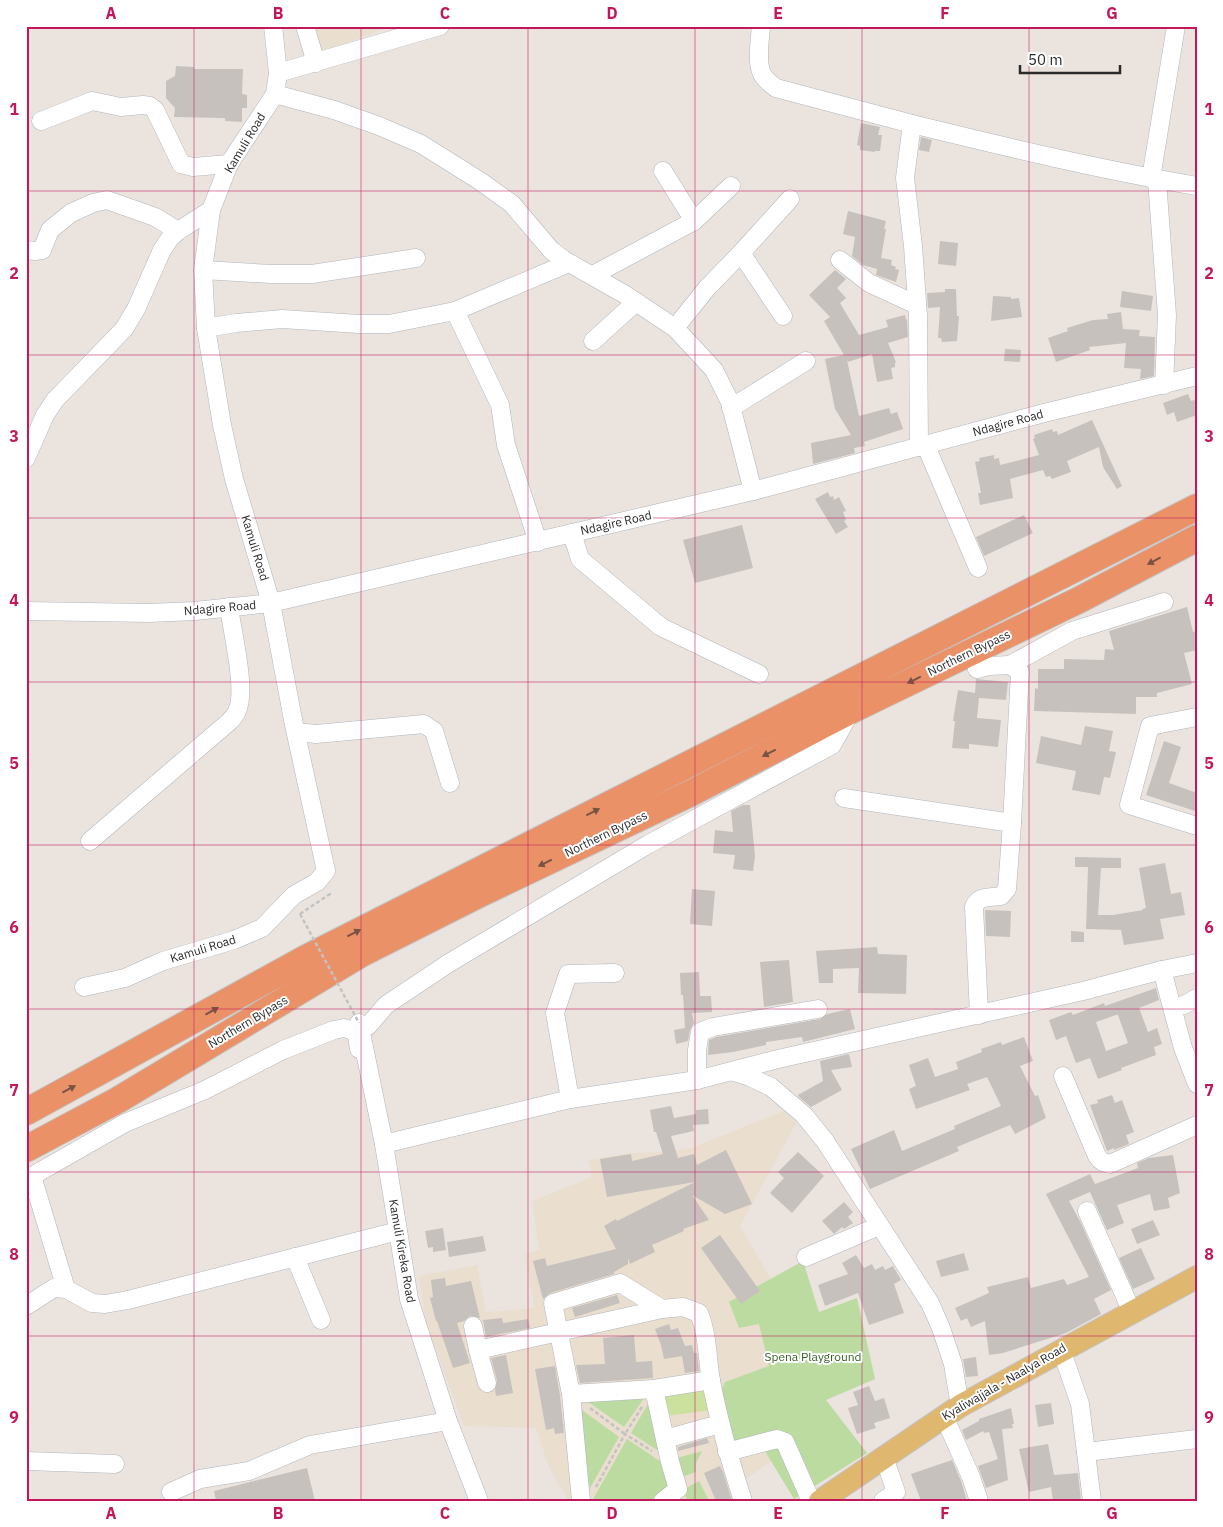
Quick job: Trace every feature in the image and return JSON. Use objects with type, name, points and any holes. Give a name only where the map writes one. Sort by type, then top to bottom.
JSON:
[{"type":"highway","name":"Northern Bypass","points":[[26,1112],[308,957],[1197,507]]},
{"type":"highway","name":"Northern Bypass","points":[[26,1149],[118,1100],[361,954],[480,894],[691,794],[851,711],[1079,600],[1197,538]]},
{"type":"main road","name":"Kyaliwajjala - Naalya Road","points":[[825,1499],[952,1411],[1061,1349],[1197,1277]]},
{"type":"street","name":"Kamuli Road","points":[[84,987],[125,978],[163,961],[234,940],[262,928],[294,895],[317,882],[326,871],[271,603],[234,479],[222,425],[206,328],[203,270],[212,210],[229,164],[275,94],[278,74],[273,26]]},
{"type":"street","points":[[305,26],[316,63]]},
{"type":"street","points":[[278,74],[440,26]]},
{"type":"street","points":[[761,26],[759,59],[761,73],[776,88],[1020,150],[1154,179],[1197,186]]},
{"type":"street","points":[[1164,384],[1166,316],[1154,179],[1176,26]]},
{"type":"street","points":[[275,94],[352,117],[421,144],[480,180],[512,204],[551,250],[569,263],[593,275],[676,328],[714,370],[731,408],[752,491]]},
{"type":"street","points":[[41,121],[92,101],[120,107],[150,106],[155,110],[181,164],[193,167],[229,164]]},
{"type":"street","points":[[912,124],[905,178],[917,305],[922,446],[978,568]]},
{"type":"street","points":[[663,172],[694,221]]},
{"type":"street","points":[[593,275],[694,221],[731,186]]},
{"type":"street","points":[[676,328],[707,288],[790,199]]},
{"type":"street","points":[[26,250],[42,250],[50,230],[71,213],[107,200],[155,217],[178,231]]},
{"type":"street","points":[[26,458],[45,415],[55,400],[124,329],[136,309],[162,250],[170,238],[212,210]]},
{"type":"street","points":[[741,253],[783,316]]},
{"type":"street","points":[[203,270],[271,274],[312,274],[416,258]]},
{"type":"street","points":[[840,260],[869,283],[917,305]]},
{"type":"street","points":[[206,328],[282,319],[389,324],[455,311],[569,263]]},
{"type":"street","points":[[593,341],[636,302]]},
{"type":"street","points":[[455,311],[500,405],[506,445],[538,542]]},
{"type":"street","points":[[731,408],[806,361]]},
{"type":"street","name":"Ndagire Road","points":[[26,611],[149,614],[271,603],[752,491],[1044,413],[1197,376]]},
{"type":"street","points":[[572,533],[580,559],[661,626],[760,674]]},
{"type":"street","points":[[977,669],[989,666],[1010,666],[1072,631],[1164,602]]},
{"type":"street","points":[[90,841],[230,721],[237,712],[241,686],[229,607]]},
{"type":"street","points":[[979,1014],[974,907],[976,901],[980,898],[1001,896],[1007,889],[1020,672],[1010,666]]},
{"type":"street","points":[[360,1025],[368,1026],[386,1005],[449,962],[648,845],[832,745],[851,711]]},
{"type":"street","points":[[1197,717],[1150,726],[1129,805],[1197,826]]},
{"type":"street","points":[[296,732],[316,734],[424,724],[434,731],[450,783]]},
{"type":"street","points":[[844,798],[1012,823]]},
{"type":"street","points":[[384,1144],[570,1098],[697,1080],[734,1072],[778,1059],[1084,991],[1162,970],[1197,963]]},
{"type":"street","points":[[1162,970],[1183,1048],[1197,1084]]},
{"type":"street","points":[[570,1098],[555,1013],[568,974],[615,973]]},
{"type":"street","points":[[697,1080],[697,1050],[700,1032],[713,1026],[818,1009]]},
{"type":"street","name":"Kamuli Kireka Road","points":[[360,1025],[384,1144],[408,1299],[448,1421],[479,1501]]},
{"type":"street","points":[[66,1289],[29,1177],[125,1124],[205,1090],[283,1050],[334,1030],[344,1028],[354,1031],[357,1036],[361,1061],[367,1061]]},
{"type":"street","points":[[734,1072],[771,1087],[804,1114],[824,1141],[930,1303],[953,1364],[952,1411],[979,1501]]},
{"type":"street","points":[[1063,1076],[1097,1156],[1100,1161],[1105,1163],[1110,1164],[1197,1125]]},
{"type":"street","points":[[1087,1212],[1132,1312]]},
{"type":"street","points":[[806,1257],[879,1226]]},
{"type":"street","points":[[26,1306],[54,1288],[66,1289],[92,1303],[105,1304],[398,1231]]},
{"type":"street","points":[[295,1257],[320,1320]]},
{"type":"street","points":[[587,1497],[572,1394],[553,1302],[620,1283],[662,1309]]},
{"type":"street","points":[[478,1350],[662,1309],[684,1307],[698,1313],[704,1326],[711,1380],[726,1452],[743,1501]]},
{"type":"street","points":[[473,1326],[487,1383]]},
{"type":"street","points":[[1061,1349],[1080,1404],[1092,1501]]},
{"type":"street","points":[[572,1394],[654,1389],[711,1380]]},
{"type":"street","points":[[654,1389],[664,1438],[680,1495],[663,1501]]},
{"type":"street","points":[[171,1492],[200,1479],[249,1471],[310,1445],[448,1421]]},
{"type":"street","points":[[664,1438],[720,1424]]},
{"type":"street","points":[[726,1452],[777,1439],[785,1442],[825,1499]]},
{"type":"street","points":[[1086,1452],[1197,1439]]},
{"type":"street","points":[[884,1457],[893,1498]]},
{"type":"street","points":[[26,1461],[115,1464]]},
{"type":"path","points":[[300,914],[360,1025]]},
{"type":"path","points":[[587,1497],[654,1389]]},
{"type":"path","points":[[572,1394],[626,1434],[670,1462]]},
{"type":"shaded area","points":[[296,26],[389,26],[306,60]]},
{"type":"shaded area","points":[[783,1111],[797,1122],[740,1226],[771,1279],[803,1261],[819,1312],[857,1298],[875,1379],[826,1400],[867,1453],[794,1499],[772,1461],[743,1481],[751,1501],[569,1501],[549,1468],[536,1428],[464,1426],[425,1320],[419,1276],[477,1265],[486,1312],[534,1308],[525,1254],[539,1250],[532,1201],[590,1178],[592,1172],[588,1160],[631,1153],[691,1148]]},
{"type":"green space","name":"Spena Playground","points":[[803,1261],[819,1312],[857,1298],[875,1379],[826,1400],[867,1453],[794,1499],[757,1438],[730,1449],[719,1394],[725,1382],[769,1366],[759,1324],[739,1328],[729,1302]]},
{"type":"green space","points":[[709,1387],[712,1410],[665,1416],[662,1393]]},
{"type":"green space","points":[[647,1394],[624,1427],[581,1397]]},
{"type":"green space","points":[[652,1397],[663,1454],[631,1433]]},
{"type":"green space","points":[[575,1405],[619,1437],[586,1495]]},
{"type":"green space","points":[[627,1439],[664,1464],[671,1488],[654,1501],[592,1501]]},
{"type":"green space","points":[[702,1451],[696,1463],[696,1472],[679,1478],[677,1458]]},
{"type":"green space","points":[[699,1481],[709,1501],[687,1501],[684,1489]]},
{"type":"building","points":[[176,66],[194,67],[194,69],[243,69],[242,94],[247,95],[247,108],[242,108],[242,122],[225,121],[225,118],[174,117],[175,108],[166,98],[166,81],[175,76]]},
{"type":"building","points":[[861,123],[880,127],[878,135],[882,135],[880,151],[860,150],[860,146],[857,145]]},
{"type":"building","points":[[921,137],[932,140],[929,152],[919,150]]},
{"type":"building","points":[[848,211],[886,221],[881,258],[892,260],[891,265],[899,270],[896,282],[876,275],[877,269],[863,265],[852,256],[855,237],[843,234]]},
{"type":"building","points":[[940,241],[958,243],[956,266],[938,264]]},
{"type":"building","points":[[835,270],[846,279],[837,288],[846,298],[840,303],[859,335],[888,327],[886,320],[905,315],[907,319],[908,337],[888,343],[896,362],[895,367],[891,368],[893,379],[877,382],[872,354],[848,362],[847,360],[859,416],[889,408],[891,414],[897,412],[903,429],[864,442],[865,446],[854,448],[855,453],[813,464],[811,443],[851,435],[835,409],[825,359],[844,355],[824,321],[830,317],[809,295]]},
{"type":"building","points":[[945,289],[956,289],[957,316],[959,316],[957,341],[942,342],[941,338],[938,338],[940,307],[928,308],[927,293],[945,292]]},
{"type":"building","points":[[1122,291],[1153,296],[1151,311],[1120,307]]},
{"type":"building","points":[[993,296],[1011,297],[1011,299],[1019,298],[1022,317],[991,321]]},
{"type":"building","points":[[1121,312],[1123,329],[1140,330],[1139,336],[1155,337],[1154,376],[1140,379],[1141,369],[1124,368],[1126,343],[1089,347],[1090,350],[1056,362],[1048,338],[1068,331],[1067,328],[1093,320],[1108,319],[1107,314]]},
{"type":"building","points":[[1005,349],[1021,350],[1020,362],[1004,361]]},
{"type":"building","points":[[1188,394],[1191,401],[1197,399],[1197,415],[1177,422],[1174,412],[1167,415],[1163,403]]},
{"type":"building","points":[[1092,420],[1122,486],[1117,489],[1103,467],[1099,447],[1067,461],[1071,472],[1052,479],[1050,476],[1046,477],[1043,470],[1010,479],[1013,498],[980,505],[978,493],[981,493],[975,462],[980,461],[979,458],[994,455],[994,459],[999,458],[1000,465],[1039,455],[1033,439],[1035,438],[1034,435],[1052,429],[1053,432],[1057,431],[1058,435]]},
{"type":"building","points":[[828,492],[830,497],[833,496],[834,500],[839,497],[846,511],[843,512],[846,520],[844,521],[848,527],[836,534],[815,499]]},
{"type":"building","points":[[1024,515],[1033,533],[984,556],[976,537]]},
{"type":"building","points":[[742,525],[753,568],[695,583],[683,540]]},
{"type":"building","points":[[1187,607],[1193,632],[1197,631],[1197,650],[1184,653],[1192,684],[1157,693],[1157,697],[1136,697],[1136,714],[1034,711],[1035,688],[1038,689],[1038,669],[1064,669],[1064,659],[1104,660],[1105,649],[1114,650],[1109,631]]},
{"type":"building","points":[[976,679],[1008,682],[1006,700],[979,698],[977,718],[1001,720],[998,747],[969,744],[969,749],[952,748],[955,721],[953,721],[958,690],[975,693]]},
{"type":"building","points":[[1085,726],[1113,731],[1109,751],[1116,752],[1110,778],[1104,777],[1100,795],[1072,790],[1076,771],[1036,763],[1041,736],[1081,745]]},
{"type":"building","points":[[1164,741],[1181,747],[1169,783],[1197,793],[1195,811],[1146,795]]},
{"type":"building","points":[[743,805],[750,805],[755,856],[753,871],[733,869],[735,855],[713,853],[715,830],[733,832],[731,811]]},
{"type":"building","points":[[1075,857],[1121,858],[1121,868],[1101,868],[1098,915],[1113,915],[1146,908],[1139,868],[1165,863],[1171,894],[1181,892],[1185,915],[1160,919],[1164,939],[1124,945],[1121,930],[1086,929],[1088,867],[1075,867]]},
{"type":"building","points":[[692,889],[715,891],[712,926],[690,924]]},
{"type":"building","points":[[985,910],[1011,911],[1010,937],[986,936]]},
{"type":"building","points":[[1071,931],[1084,932],[1084,942],[1071,942]]},
{"type":"building","points":[[877,947],[878,954],[907,955],[906,994],[858,993],[859,968],[833,969],[833,983],[819,983],[816,951]]},
{"type":"building","points":[[789,960],[793,1002],[764,1007],[760,962]]},
{"type":"building","points":[[699,972],[700,996],[711,996],[712,1012],[692,1013],[694,1023],[690,1030],[688,1041],[676,1044],[674,1030],[685,1028],[680,973]]},
{"type":"building","points":[[1156,988],[1159,1000],[1139,1008],[1148,1032],[1157,1028],[1162,1044],[1154,1047],[1156,1055],[1098,1079],[1090,1058],[1076,1063],[1066,1036],[1056,1040],[1049,1020],[1071,1012],[1073,1015],[1104,1003],[1105,1006]],"holes":[[[1118,1015],[1128,1043],[1106,1051],[1096,1022]]]},
{"type":"building","points":[[850,1009],[855,1029],[803,1042],[802,1037],[766,1042],[766,1045],[708,1055],[709,1040],[716,1037],[820,1019],[827,1014]]},
{"type":"building","points":[[1024,1037],[1033,1061],[1020,1066],[1035,1096],[1038,1095],[1046,1118],[1015,1134],[1010,1125],[957,1147],[959,1151],[870,1189],[851,1149],[894,1130],[902,1151],[955,1129],[954,1126],[1001,1106],[987,1077],[967,1084],[970,1090],[916,1109],[909,1089],[916,1086],[909,1065],[928,1058],[935,1077],[958,1069],[956,1062],[982,1052],[981,1049],[1001,1042],[1002,1045]]},
{"type":"building","points":[[849,1054],[852,1067],[831,1070],[842,1090],[811,1107],[799,1097],[798,1095],[823,1081],[820,1061]]},
{"type":"building","points":[[1112,1095],[1115,1103],[1122,1100],[1134,1132],[1126,1135],[1129,1144],[1107,1151],[1090,1105],[1098,1103],[1097,1100]]},
{"type":"building","points":[[671,1106],[674,1118],[696,1114],[696,1110],[708,1109],[709,1124],[693,1125],[694,1131],[671,1136],[678,1158],[694,1154],[697,1165],[726,1150],[752,1204],[725,1214],[692,1195],[709,1220],[683,1229],[684,1231],[652,1245],[655,1252],[630,1264],[628,1258],[628,1264],[614,1272],[614,1274],[550,1293],[543,1299],[533,1261],[545,1258],[547,1266],[616,1249],[604,1226],[695,1182],[607,1197],[600,1159],[631,1154],[632,1161],[663,1154],[656,1132],[654,1132],[650,1110]]},
{"type":"building","points":[[798,1152],[824,1176],[792,1213],[770,1193],[784,1178],[778,1172]]},
{"type":"building","points":[[1173,1155],[1180,1193],[1168,1198],[1170,1208],[1154,1211],[1150,1194],[1117,1205],[1124,1223],[1107,1230],[1090,1192],[1069,1201],[1111,1290],[1094,1299],[1101,1314],[1066,1333],[1003,1353],[989,1355],[985,1321],[971,1327],[967,1318],[961,1321],[955,1308],[989,1293],[987,1287],[1028,1277],[1031,1288],[1064,1279],[1067,1285],[1089,1277],[1046,1194],[1090,1174],[1095,1184],[1138,1168],[1137,1163],[1149,1158]]},
{"type":"building","points":[[844,1202],[853,1212],[848,1217],[853,1223],[844,1229],[842,1227],[834,1234],[822,1221]]},
{"type":"building","points":[[1153,1220],[1160,1235],[1137,1244],[1131,1229]]},
{"type":"building","points":[[443,1228],[446,1250],[433,1252],[433,1247],[428,1248],[425,1231]]},
{"type":"building","points":[[720,1235],[760,1291],[741,1304],[701,1248]]},
{"type":"building","points":[[483,1236],[486,1251],[449,1257],[447,1242]]},
{"type":"building","points":[[1141,1248],[1155,1279],[1133,1289],[1119,1258]]},
{"type":"building","points":[[964,1253],[969,1270],[941,1277],[936,1261]]},
{"type":"building","points":[[856,1255],[864,1268],[872,1264],[875,1270],[883,1266],[885,1270],[893,1266],[901,1280],[894,1284],[904,1313],[869,1325],[858,1293],[825,1306],[818,1285],[848,1274],[842,1263]]},
{"type":"building","points":[[445,1278],[446,1286],[471,1281],[480,1318],[470,1316],[464,1321],[457,1323],[470,1363],[453,1368],[430,1298],[433,1297],[431,1280]]},
{"type":"building","points":[[617,1295],[620,1303],[575,1317],[572,1308]]},
{"type":"building","points":[[502,1318],[503,1323],[528,1319],[530,1328],[486,1337],[483,1320]]},
{"type":"building","points":[[669,1324],[671,1330],[678,1328],[685,1346],[692,1345],[694,1353],[697,1353],[699,1371],[685,1373],[682,1356],[664,1359],[655,1329]]},
{"type":"building","points":[[634,1335],[636,1362],[652,1361],[653,1378],[580,1383],[576,1365],[605,1364],[603,1338]]},
{"type":"building","points":[[506,1355],[513,1393],[496,1396],[497,1380],[491,1358]]},
{"type":"building","points":[[976,1357],[978,1376],[966,1377],[963,1359]]},
{"type":"building","points":[[555,1366],[564,1433],[555,1434],[554,1428],[546,1430],[535,1369]]},
{"type":"building","points":[[869,1386],[875,1401],[884,1398],[890,1418],[874,1423],[876,1428],[857,1434],[848,1408],[858,1405],[853,1392]]},
{"type":"building","points":[[1051,1403],[1054,1424],[1038,1427],[1035,1405]]},
{"type":"building","points":[[1011,1408],[1013,1428],[1002,1429],[1008,1480],[986,1488],[978,1466],[998,1459],[989,1432],[984,1433],[983,1431],[966,1440],[962,1430],[979,1421],[979,1419]]},
{"type":"building","points":[[707,1438],[709,1443],[678,1451],[678,1447]]},
{"type":"building","points":[[1048,1444],[1054,1475],[1078,1473],[1081,1501],[1053,1501],[1051,1487],[1029,1492],[1019,1449]]},
{"type":"building","points":[[952,1460],[967,1501],[921,1501],[911,1474]]},
{"type":"building","points":[[720,1466],[732,1501],[716,1501],[704,1473]]},
{"type":"building","points":[[307,1468],[315,1501],[216,1501],[214,1491]]}]
